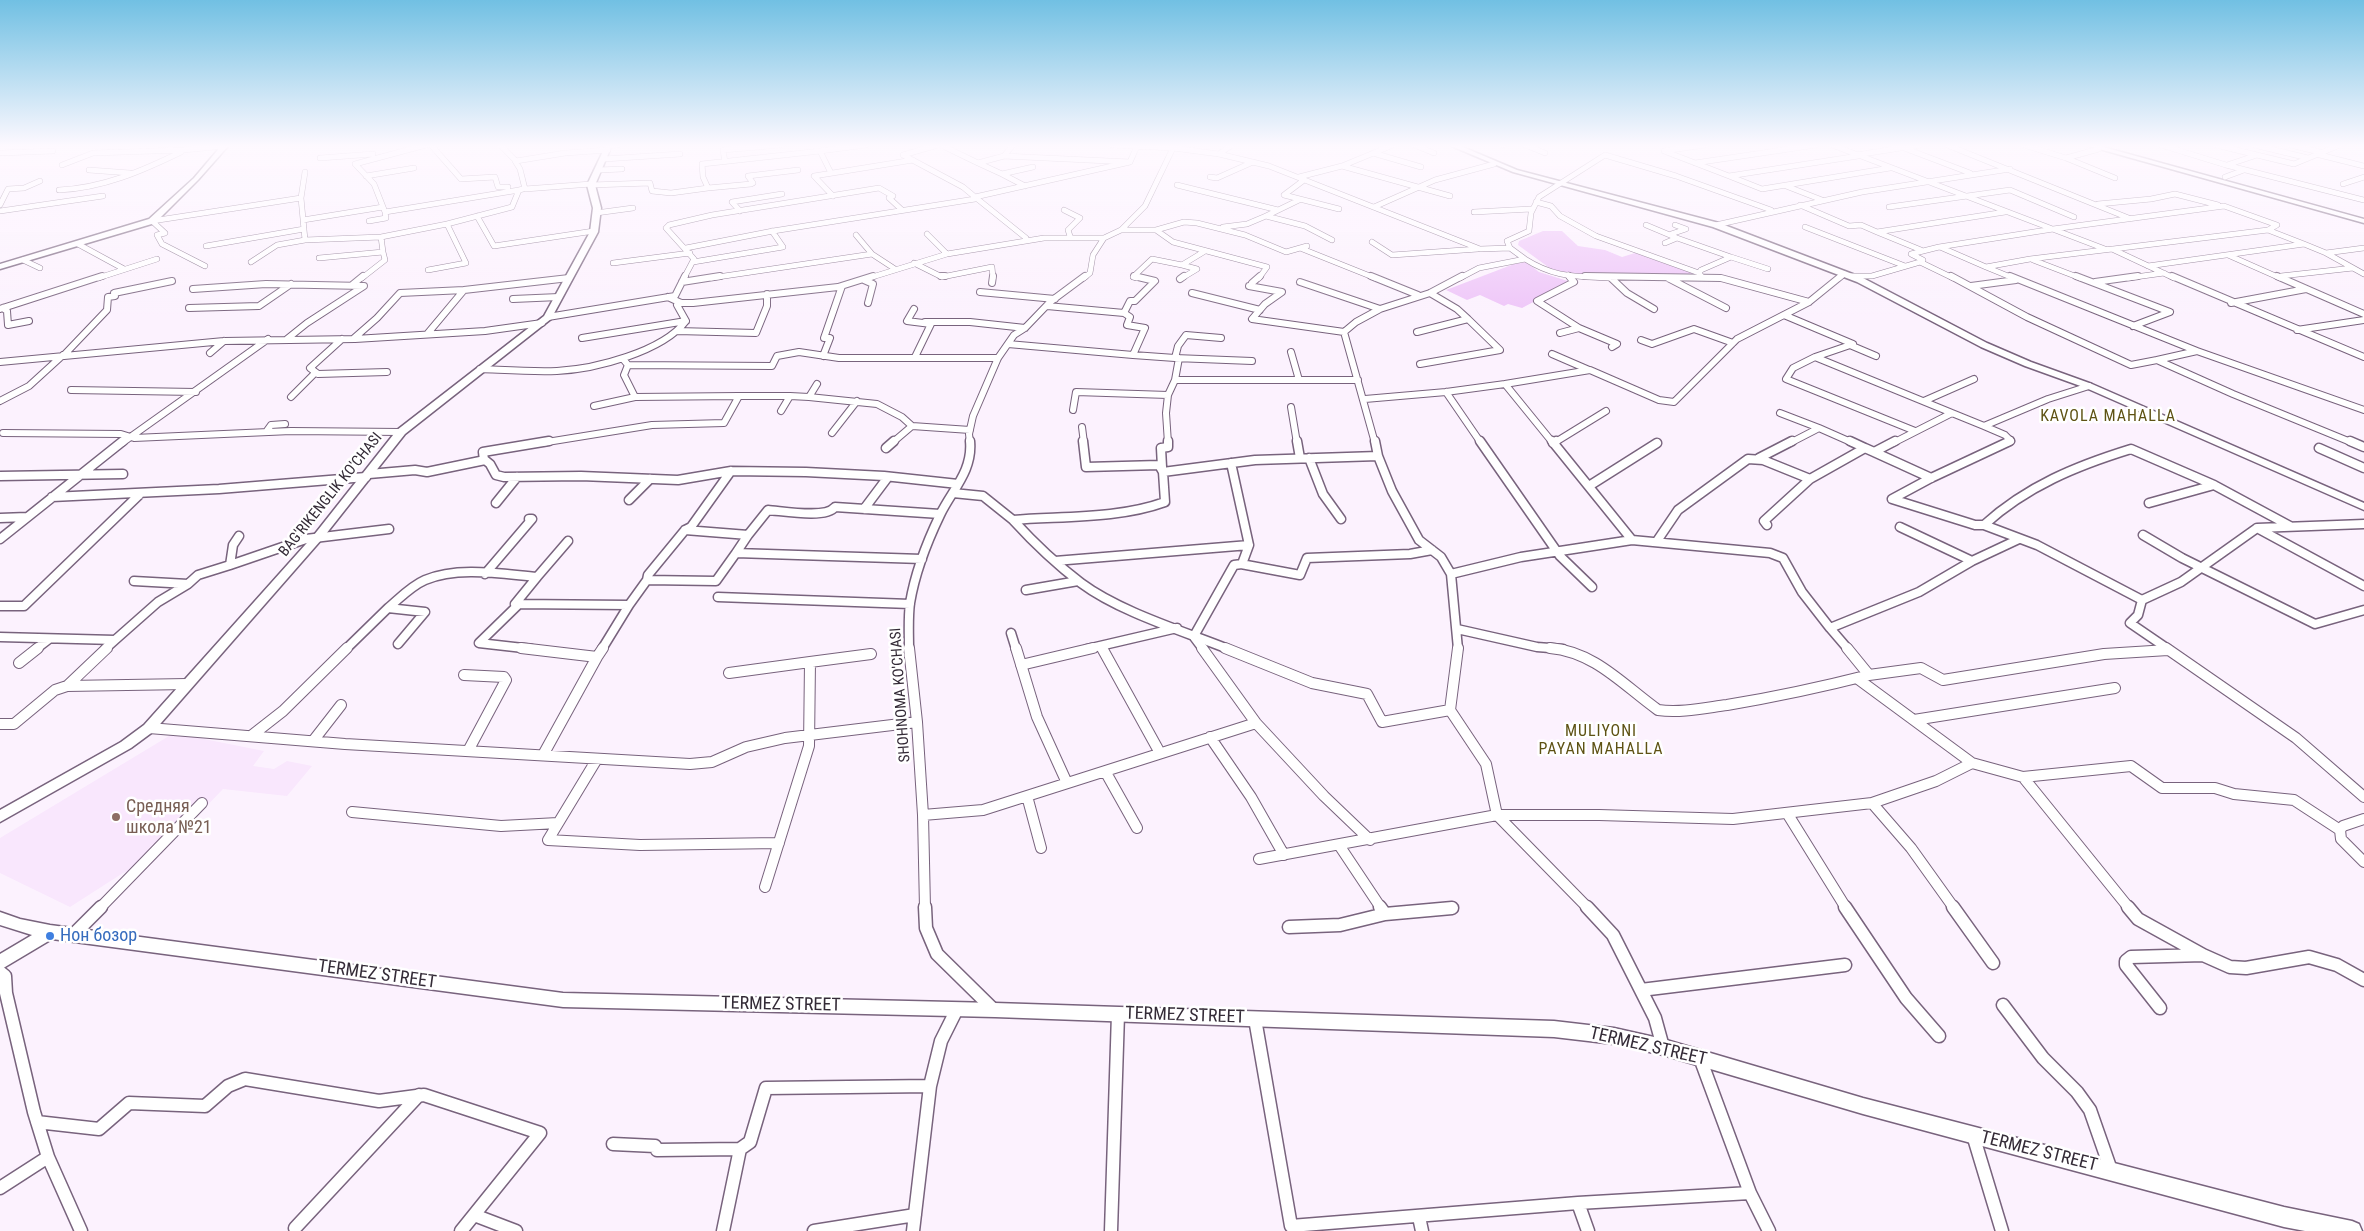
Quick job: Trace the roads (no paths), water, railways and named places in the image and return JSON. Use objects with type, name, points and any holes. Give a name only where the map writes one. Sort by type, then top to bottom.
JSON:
[{"type":"main road","points":[[0,268],[152,221],[171,202]]},
{"type":"main road","name":"BAG'RIKENGLIK KO'CHASI","points":[[0,817],[126,745],[149,728],[318,537],[401,432],[545,320],[594,231],[597,208],[596,202]]},
{"type":"main road","points":[[1630,202],[1716,225],[1848,275],[1984,345],[2028,364],[2089,386],[2364,507]]},
{"type":"main road","points":[[2296,202],[2364,221]]},
{"type":"main road","name":"TERMEZ STREET","points":[[0,918],[18,926],[50,932],[563,1000],[1118,1014],[1554,1029],[1614,1036],[1663,1047],[1863,1106],[2111,1170],[2288,1224],[2352,1231]]},
{"type":"main road","points":[[0,963],[50,932]]},
{"type":"street","points":[[0,212],[61,202]]},
{"type":"street","points":[[152,221],[272,202]]},
{"type":"street","points":[[301,202],[305,240]]},
{"type":"street","points":[[369,221],[386,218],[381,202]]},
{"type":"street","points":[[303,220],[428,202]]},
{"type":"street","points":[[251,262],[277,245],[305,240],[344,240],[380,237],[448,224],[512,208],[515,202]]},
{"type":"street","points":[[732,202],[740,211]]},
{"type":"street","points":[[0,362],[224,341],[269,339],[353,340],[428,333],[485,331],[675,296],[694,259],[666,228],[667,226],[689,219],[793,202]]},
{"type":"street","points":[[894,202],[902,210]]},
{"type":"street","points":[[613,263],[688,251],[772,231],[948,202]]},
{"type":"street","points":[[981,202],[1026,238]]},
{"type":"street","points":[[668,297],[681,303],[842,286],[914,262],[1026,238],[1070,236],[1104,238],[1121,230],[1147,202]]},
{"type":"street","points":[[1248,202],[1278,210]]},
{"type":"street","points":[[1218,228],[1247,224],[1294,202]]},
{"type":"street","points":[[1310,202],[1340,209]]},
{"type":"street","points":[[1362,202],[1480,249]]},
{"type":"street","points":[[1374,207],[1384,202]]},
{"type":"street","points":[[1537,202],[1534,205],[1528,231],[1507,241],[1510,248],[1549,273],[1668,278],[1701,275],[1731,257]]},
{"type":"street","points":[[1750,202],[1771,210]]},
{"type":"street","points":[[1716,225],[1771,210],[1809,202]]},
{"type":"street","points":[[1890,207],[1921,202]]},
{"type":"street","points":[[1982,202],[2109,249],[2230,303],[2364,358]]},
{"type":"street","points":[[2040,202],[2074,217]]},
{"type":"street","points":[[2092,202],[2132,219]]},
{"type":"street","points":[[2096,204],[2115,202]]},
{"type":"street","points":[[1986,267],[2030,259],[2268,230],[2277,225],[2209,202]]},
{"type":"street","points":[[1800,204],[1849,226],[1861,225],[1922,250]]},
{"type":"street","points":[[1474,212],[1534,205],[1551,206],[1555,214],[1589,233],[1701,275],[1731,280],[1809,302]]},
{"type":"street","points":[[1920,262],[1923,260],[1911,254],[1922,250],[2053,228],[2224,206]]},
{"type":"street","points":[[596,213],[633,208]]},
{"type":"street","points":[[1064,210],[1080,218],[1068,230],[1070,236]]},
{"type":"street","points":[[1877,232],[2008,212]]},
{"type":"street","points":[[477,216],[494,246],[594,231]]},
{"type":"street","points":[[1266,216],[1305,226],[1332,240]]},
{"type":"street","points":[[152,221],[165,233],[157,235],[162,244],[205,266]]},
{"type":"street","points":[[1121,230],[1156,230],[1184,222],[1218,228],[1245,235],[1286,252],[1303,247],[1418,295]]},
{"type":"street","points":[[428,270],[466,263],[448,224]]},
{"type":"street","points":[[1646,225],[1677,238],[1768,269]]},
{"type":"street","points":[[1671,234],[1686,229],[1675,225]]},
{"type":"street","points":[[1805,227],[1906,266]]},
{"type":"street","points":[[206,246],[304,229]]},
{"type":"street","points":[[1156,230],[1170,241],[1267,267],[1262,275],[1251,284],[1282,292],[1252,319],[1344,332],[1356,322],[1380,310],[1418,295],[1430,293],[1479,268],[1525,259]]},
{"type":"street","points":[[2268,230],[2326,253],[2364,274]]},
{"type":"street","points":[[693,262],[783,247],[772,231]]},
{"type":"street","points":[[927,234],[948,254]]},
{"type":"street","points":[[856,235],[872,254],[895,269]]},
{"type":"street","points":[[352,285],[385,260],[380,237]]},
{"type":"street","name":"SHOHNOMA KO'CHASI","points":[[995,1010],[937,954],[926,928],[923,815],[917,722],[909,649],[910,604],[922,559],[940,514],[966,473],[971,453],[970,430],[973,416],[998,358],[1014,335],[1025,328],[1054,299],[1090,273],[1095,250],[1104,238]]},
{"type":"street","points":[[1665,243],[1677,238]]},
{"type":"street","points":[[1372,242],[1392,255],[1510,248]]},
{"type":"street","points":[[78,244],[124,269]]},
{"type":"street","points":[[2148,266],[2304,244]]},
{"type":"street","points":[[1939,247],[2016,280],[2197,351],[2364,410]]},
{"type":"street","points":[[2326,253],[2364,248]]},
{"type":"street","points":[[1182,265],[1205,251]]},
{"type":"street","points":[[319,258],[383,252]]},
{"type":"street","points":[[682,282],[872,254]]},
{"type":"street","points":[[2228,255],[2364,314]]},
{"type":"street","points":[[1,308],[157,259]]},
{"type":"street","points":[[1124,313],[1130,301],[1135,301],[1155,281],[1133,277],[1152,259],[1197,269],[1180,280]]},
{"type":"street","points":[[2030,259],[2170,312],[2133,326]]},
{"type":"street","points":[[23,260],[40,268]]},
{"type":"street","points":[[914,262],[942,277],[992,267],[994,273],[992,283]]},
{"type":"street","points":[[1552,354],[1596,371],[1659,400],[1674,402],[1733,343],[1809,302],[1848,275],[1872,276],[1920,262],[1971,286],[2026,317],[2131,365],[2197,351]]},
{"type":"street","points":[[2280,277],[2353,268]]},
{"type":"street","points":[[2092,282],[2164,273]]},
{"type":"street","points":[[1568,275],[1574,282],[1537,301],[1579,328],[1617,344],[1612,347]]},
{"type":"street","points":[[1609,276],[1627,293],[1654,309]]},
{"type":"street","points":[[353,340],[377,318],[400,292],[464,290],[569,278]]},
{"type":"street","points":[[1668,278],[1726,308]]},
{"type":"street","points":[[864,280],[874,284],[868,304]]},
{"type":"street","points":[[1971,286],[2016,280]]},
{"type":"street","points":[[0,401],[30,386],[64,355],[104,314],[107,310],[108,297],[115,296],[114,293],[172,281]]},
{"type":"street","points":[[1300,282],[1380,310]]},
{"type":"street","points":[[189,308],[259,306],[291,284]]},
{"type":"street","points":[[193,290],[291,284],[352,285],[364,287],[306,323],[287,339]]},
{"type":"street","points":[[823,356],[830,338],[824,338],[842,286]]},
{"type":"street","points":[[2230,303],[2307,288]]},
{"type":"street","points":[[428,333],[464,290]]},
{"type":"street","points":[[980,292],[1054,299]]},
{"type":"street","points":[[1192,292],[1260,310]]},
{"type":"street","points":[[1420,364],[1500,350],[1476,330],[1457,309],[1430,293]]},
{"type":"street","points":[[677,331],[756,333],[767,306],[767,294]]},
{"type":"street","points":[[513,299],[559,297]]},
{"type":"street","points":[[681,303],[677,305],[686,321]]},
{"type":"street","points":[[1047,306],[1124,313],[1130,316],[1127,324],[1145,328],[1133,354]]},
{"type":"street","points":[[1,308],[7,311],[8,325],[29,321]]},
{"type":"street","points":[[914,309],[907,321],[931,324],[914,357]]},
{"type":"street","points":[[1784,315],[1876,356]]},
{"type":"street","points":[[925,322],[927,320],[970,322],[1025,328]]},
{"type":"street","points":[[1418,332],[1468,320]]},
{"type":"street","points":[[2297,330],[2364,320]]},
{"type":"street","points":[[626,362],[677,331],[686,321]]},
{"type":"street","points":[[582,338],[686,321]]},
{"type":"street","points":[[1560,333],[1579,328]]},
{"type":"street","points":[[1641,340],[1652,344],[1694,329],[1733,343]]},
{"type":"street","points":[[1344,332],[1364,399],[1378,456],[1392,491],[1420,540],[1441,557],[1451,574],[1459,642],[1450,710],[1486,764],[1497,815],[1561,878],[1613,935],[1655,1018],[1663,1047]]},
{"type":"street","points":[[1013,520],[1119,511],[1159,505],[1165,502],[1161,448],[1168,447],[1166,413],[1168,396],[1175,380],[1178,346],[1186,335],[1221,338]]},
{"type":"street","points":[[0,539],[130,436],[196,392],[269,339]]},
{"type":"street","points":[[315,373],[310,368],[342,339]]},
{"type":"street","points":[[210,353],[224,341]]},
{"type":"street","points":[[1008,344],[1177,358],[1252,361]]},
{"type":"street","points":[[1850,345],[1815,357],[1793,368],[1786,380],[1915,431]]},
{"type":"street","points":[[1290,352],[1299,380]]},
{"type":"street","points":[[480,370],[558,371],[626,362],[772,366],[780,354],[814,353],[839,358],[998,358]]},
{"type":"street","points":[[1815,357],[1984,426],[2005,435],[2011,440],[1892,499],[1975,525],[1984,525],[2037,545],[2142,600]]},
{"type":"street","points":[[2157,360],[2233,394],[2364,447]]},
{"type":"street","points":[[626,362],[624,375],[635,397]]},
{"type":"street","points":[[1364,399],[1446,392],[1590,370]]},
{"type":"street","points":[[291,397],[315,373],[387,372]]},
{"type":"street","points":[[1924,401],[1974,379]]},
{"type":"street","points":[[1175,380],[1358,380]]},
{"type":"street","points":[[809,397],[817,384]]},
{"type":"street","points":[[1506,384],[1632,540]]},
{"type":"street","points":[[1984,426],[2048,399],[2089,386]]},
{"type":"street","points":[[71,390],[196,392]]},
{"type":"street","points":[[1073,410],[1076,392],[1168,396]]},
{"type":"street","points":[[1446,392],[1556,551],[1592,587]]},
{"type":"street","points":[[484,460],[483,452],[652,424],[724,424],[739,396]]},
{"type":"street","points":[[782,411],[790,396]]},
{"type":"street","points":[[594,406],[635,397],[809,397],[877,404],[902,417],[912,426],[970,430]]},
{"type":"street","points":[[832,433],[857,401]]},
{"type":"street","points":[[1291,407],[1300,458]]},
{"type":"street","points":[[1553,443],[1606,411]]},
{"type":"street","points":[[1780,413],[1819,428],[1931,478]]},
{"type":"street","points":[[1874,452],[1952,413]]},
{"type":"street","points":[[266,432],[272,425],[285,424]]},
{"type":"street","points":[[886,448],[912,426]]},
{"type":"street","points":[[1082,427],[1086,467],[1163,469],[1300,458],[1378,456]]},
{"type":"street","points":[[1658,540],[1678,510],[1748,459],[1759,458],[1819,428]]},
{"type":"street","points":[[3,433],[121,434],[134,438],[266,432],[401,432]]},
{"type":"street","points":[[1589,486],[1657,442]]},
{"type":"street","points":[[1767,525],[1764,521],[1810,479],[1865,448]]},
{"type":"street","points":[[2320,448],[2364,468]]},
{"type":"street","points":[[1984,525],[2000,509],[2027,490],[2076,466],[2130,449],[2214,485],[2290,526]]},
{"type":"street","points":[[1309,458],[1323,494],[1342,519]]},
{"type":"street","points":[[1759,458],[1810,479]]},
{"type":"street","points":[[52,498],[219,489],[415,470],[427,472],[484,460],[488,461],[496,475],[690,480],[712,473],[731,471],[806,472],[958,484]]},
{"type":"street","points":[[1231,463],[1249,545],[1241,564]]},
{"type":"street","points":[[543,755],[597,657],[647,580],[648,575],[685,530],[691,527],[731,471]]},
{"type":"street","points":[[0,476],[123,474]]},
{"type":"street","points":[[496,503],[517,476]]},
{"type":"street","points":[[864,509],[888,477]]},
{"type":"street","points":[[629,500],[650,479]]},
{"type":"street","points":[[2149,503],[2214,485]]},
{"type":"street","points":[[0,606],[24,606],[141,493]]},
{"type":"street","points":[[953,493],[983,496],[1013,520],[1039,548],[1078,581],[1121,606],[1312,683],[1367,694],[1382,722],[1450,710]]},
{"type":"street","points":[[647,580],[716,581],[768,510],[822,514],[832,512],[835,508],[940,514]]},
{"type":"street","points":[[0,518],[28,517]]},
{"type":"street","points":[[485,574],[518,538],[532,520],[529,519]]},
{"type":"street","points":[[2364,524],[2257,528],[2181,582],[2142,600],[2138,614],[2130,624],[2296,738],[2364,797]]},
{"type":"street","points":[[1900,527],[1972,561]]},
{"type":"street","points":[[2257,528],[2364,586]]},
{"type":"street","points":[[67,686],[158,602],[188,584],[198,575],[306,539],[389,529]]},
{"type":"street","points":[[685,530],[748,535]]},
{"type":"street","points":[[230,565],[232,551],[239,536]]},
{"type":"street","points":[[2143,536],[2157,545],[2315,624],[2364,610]]},
{"type":"street","points":[[1830,628],[1919,592],[1972,561],[2020,539]]},
{"type":"street","points":[[568,540],[515,604],[629,605]]},
{"type":"street","points":[[1451,574],[1521,556],[1632,540],[1658,540],[1778,555],[1783,558],[1802,592],[1869,675]]},
{"type":"street","points":[[1055,561],[1249,545]]},
{"type":"street","points":[[1194,636],[1234,565],[1241,564],[1300,575],[1307,558],[1410,554],[1432,550]]},
{"type":"street","points":[[736,553],[922,559]]},
{"type":"street","points":[[251,736],[283,711],[388,608],[422,581],[430,578],[485,574],[537,577]]},
{"type":"street","points":[[134,581],[188,584]]},
{"type":"street","points":[[1026,590],[1078,581]]},
{"type":"street","points":[[718,597],[910,604]]},
{"type":"street","points":[[519,604],[479,643],[597,657]]},
{"type":"street","points":[[388,608],[425,612],[398,644]]},
{"type":"street","points":[[1021,665],[1177,628]]},
{"type":"street","points":[[1457,629],[1537,647],[1562,649],[1590,658],[1658,710],[1667,711],[1691,710],[1784,696],[1869,675],[1920,668],[1943,680],[2104,654],[2168,650]]},
{"type":"street","points":[[1011,633],[1037,717],[1067,783]]},
{"type":"street","points":[[1194,636],[1256,723],[1324,796],[1370,840]]},
{"type":"street","points":[[0,638],[116,640]]},
{"type":"street","points":[[19,663],[49,639]]},
{"type":"street","points":[[1101,646],[1160,753]]},
{"type":"street","points":[[729,672],[871,654]]},
{"type":"street","points":[[766,887],[805,766],[810,734],[808,732],[810,662]]},
{"type":"street","points":[[464,675],[504,677],[506,680],[468,751]]},
{"type":"street","points":[[1858,679],[1972,763],[2023,777],[2131,766],[2162,788],[2215,788],[2234,794],[2294,800],[2340,830]]},
{"type":"street","points":[[0,724],[14,724],[55,690],[67,686],[187,684]]},
{"type":"street","points":[[1914,720],[2115,688]]},
{"type":"street","points":[[313,741],[341,705]]},
{"type":"street","points":[[149,728],[313,741],[690,764],[712,762],[746,748],[810,734],[917,722]]},
{"type":"street","points":[[923,815],[983,810],[1256,723]]},
{"type":"street","points":[[1210,737],[1251,797],[1284,855]]},
{"type":"street","points":[[597,758],[548,840],[640,845],[779,843]]},
{"type":"street","points":[[1259,859],[1497,815],[1598,815],[1733,819],[1872,803],[1936,781],[1972,763]]},
{"type":"street","points":[[1105,771],[1137,828]]},
{"type":"street","points":[[2023,777],[2138,919],[2203,956],[2230,967],[2246,968],[2309,958],[2322,959],[2364,980]]},
{"type":"street","points":[[1027,796],[1041,848]]},
{"type":"street","points":[[73,935],[202,803]]},
{"type":"street","points":[[1872,803],[1911,848],[1993,963]]},
{"type":"street","points":[[352,812],[502,826],[558,823]]},
{"type":"street","points":[[1787,813],[1847,910],[1906,998],[1939,1036]]},
{"type":"street","points":[[2340,830],[2344,826],[2364,820]]},
{"type":"street","points":[[2340,830],[2341,839],[2364,862]]},
{"type":"street","points":[[1340,845],[1386,914]]},
{"type":"street","points":[[1289,927],[1340,925],[1386,914],[1452,908]]},
{"type":"street","points":[[2160,1008],[2126,965],[2126,961],[2131,957],[2203,956]]},
{"type":"street","points":[[1641,990],[1845,965]]},
{"type":"street","points":[[0,972],[5,976],[6,993],[37,1122],[48,1157],[81,1231]]},
{"type":"street","points":[[2003,1004],[2043,1058],[2077,1092],[2090,1110],[2111,1170]]},
{"type":"street","points":[[913,1231],[930,1086],[941,1042],[957,1009]]},
{"type":"street","points":[[1111,1231],[1118,1014]]},
{"type":"street","points":[[1255,1019],[1291,1226],[1421,1224],[1578,1203],[1750,1193]]},
{"type":"street","points":[[1700,1058],[1750,1193],[1770,1231]]},
{"type":"street","points":[[37,1122],[100,1129],[128,1103],[205,1106],[235,1081],[245,1079],[379,1101],[424,1095],[483,1112],[540,1132],[461,1231]]},
{"type":"street","points":[[613,1144],[654,1146],[657,1150],[740,1149],[750,1142],[766,1088],[930,1086]]},
{"type":"street","points":[[295,1228],[419,1095]]},
{"type":"street","points":[[1973,1135],[2002,1231]]},
{"type":"street","points":[[723,1231],[740,1149]]},
{"type":"street","points":[[0,1188],[48,1157]]},
{"type":"street","points":[[1578,1203],[1588,1231]]},
{"type":"street","points":[[474,1215],[516,1231]]},
{"type":"street","points":[[814,1231],[856,1226],[915,1215]]},
{"type":"place","name":"Средняя школа №21","points":[[116,817]]},
{"type":"place","name":"Нон бозор","points":[[50,936]]},
{"type":"district","name":"KAVOLA MAHALLA","points":[[2108,417]]},
{"type":"district","name":"MULIYONI PAYAN MAHALLA","points":[[1601,741]]}]
